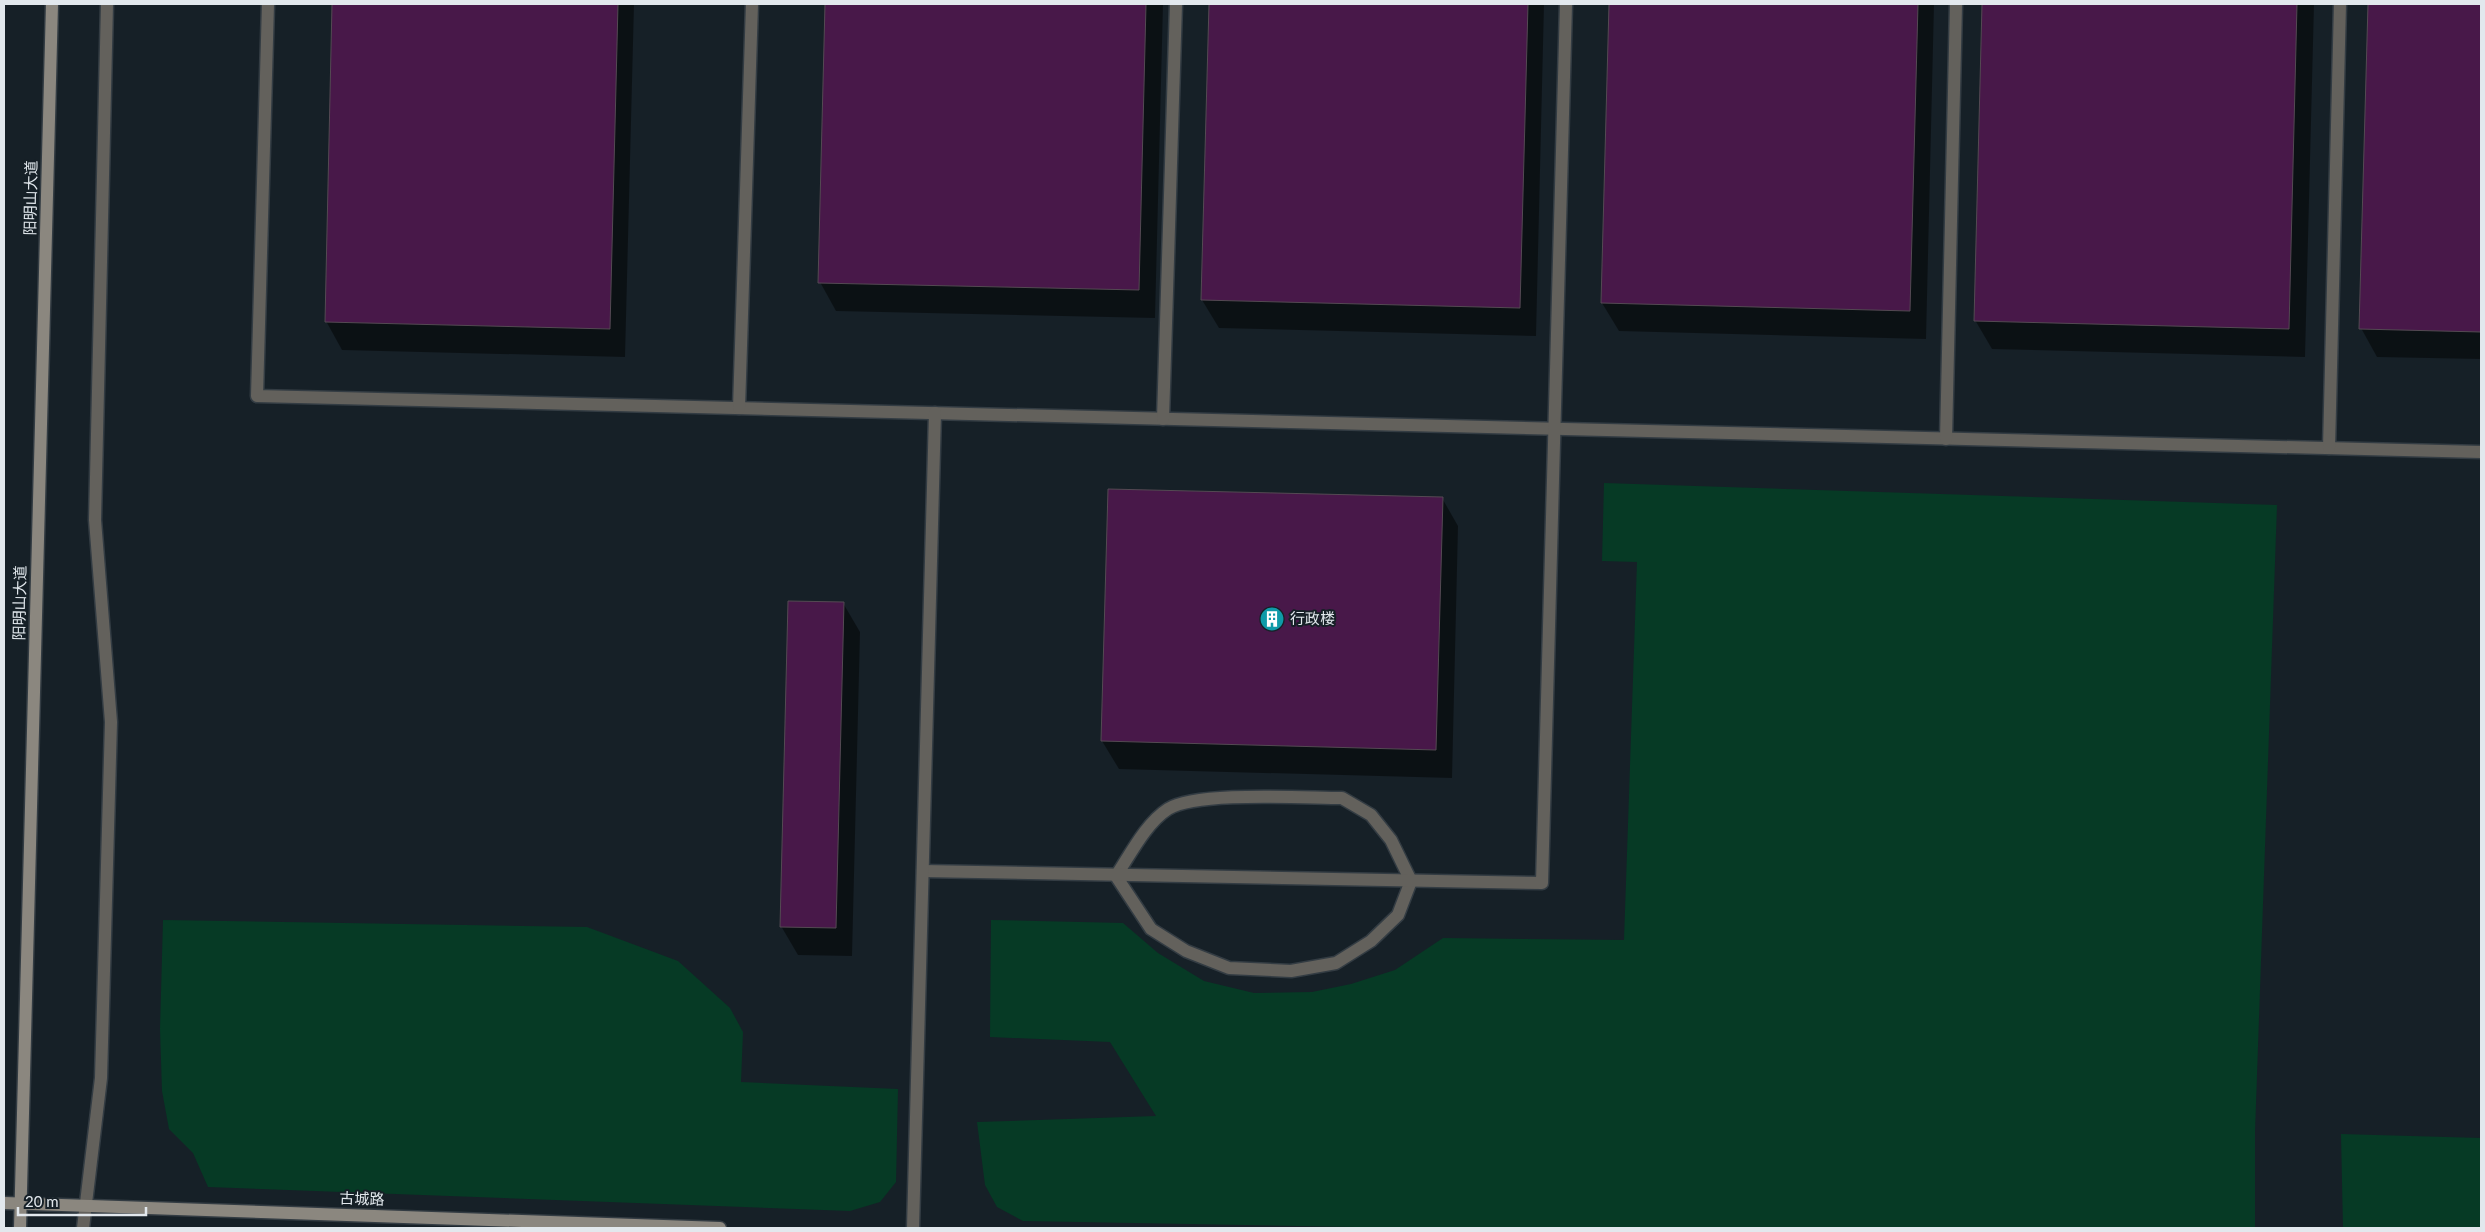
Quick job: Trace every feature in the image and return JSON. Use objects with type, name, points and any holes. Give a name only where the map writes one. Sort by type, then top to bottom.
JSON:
[{"type":"main road","name":"阳明山大道","points":[[20,1228],[52,4]]},
{"type":"main road","name":"古城路","points":[[4,1202],[720,1228]]},
{"type":"lane","points":[[83,1228],[84,1204],[101,1078],[111,722],[95,520],[107,4]]},
{"type":"lane","points":[[268,4],[257,396],[2481,452]]},
{"type":"lane","points":[[739,408],[752,4]]},
{"type":"lane","points":[[1164,419],[1176,4]]},
{"type":"lane","points":[[922,872],[1542,884],[1566,4]]},
{"type":"lane","points":[[1946,439],[1956,4]]},
{"type":"lane","points":[[2329,448],[2340,4]]},
{"type":"lane","points":[[913,1228],[935,413]]},
{"type":"lane","points":[[1342,798],[1371,815],[1392,840],[1411,881],[1398,915],[1371,941],[1336,963],[1291,971],[1230,968],[1186,951],[1151,929],[1116,876],[1143,834],[1168,809],[1199,799],[1342,798]]},
{"type":"green space","points":[[1604,483],[2277,505],[2255,1132],[2255,1228],[1411,1228],[1023,1221],[997,1207],[985,1185],[977,1122],[1156,1116],[1110,1042],[990,1037],[991,920],[1123,923],[1158,953],[1204,981],[1254,993],[1312,992],[1351,984],[1395,970],[1443,938],[1624,940],[1637,562],[1602,561]]},
{"type":"green space","points":[[163,920],[587,927],[678,961],[730,1008],[743,1032],[741,1082],[898,1089],[896,1182],[880,1202],[850,1211],[208,1187],[193,1153],[169,1129],[162,1091],[160,1029]]},
{"type":"green space","points":[[2341,1134],[2481,1138],[2481,1228],[2343,1228]]},
{"type":"building","points":[[332,4],[618,4],[610,329],[325,322]]},
{"type":"building","points":[[825,4],[1146,4],[1139,290],[818,283]]},
{"type":"building","points":[[1209,4],[1528,4],[1520,308],[1201,300]]},
{"type":"building","points":[[1609,4],[1918,4],[1910,311],[1601,303]]},
{"type":"building","points":[[1982,4],[2297,4],[2289,329],[1974,321]]},
{"type":"building","points":[[2368,4],[2481,4],[2481,332],[2359,329]]},
{"type":"building","name":"行政楼","points":[[1108,489],[1443,497],[1436,750],[1101,741]]},
{"type":"building","points":[[788,601],[844,602],[836,928],[780,927]]},
{"type":"place","name":"行政楼","points":[[1272,619]]}]
